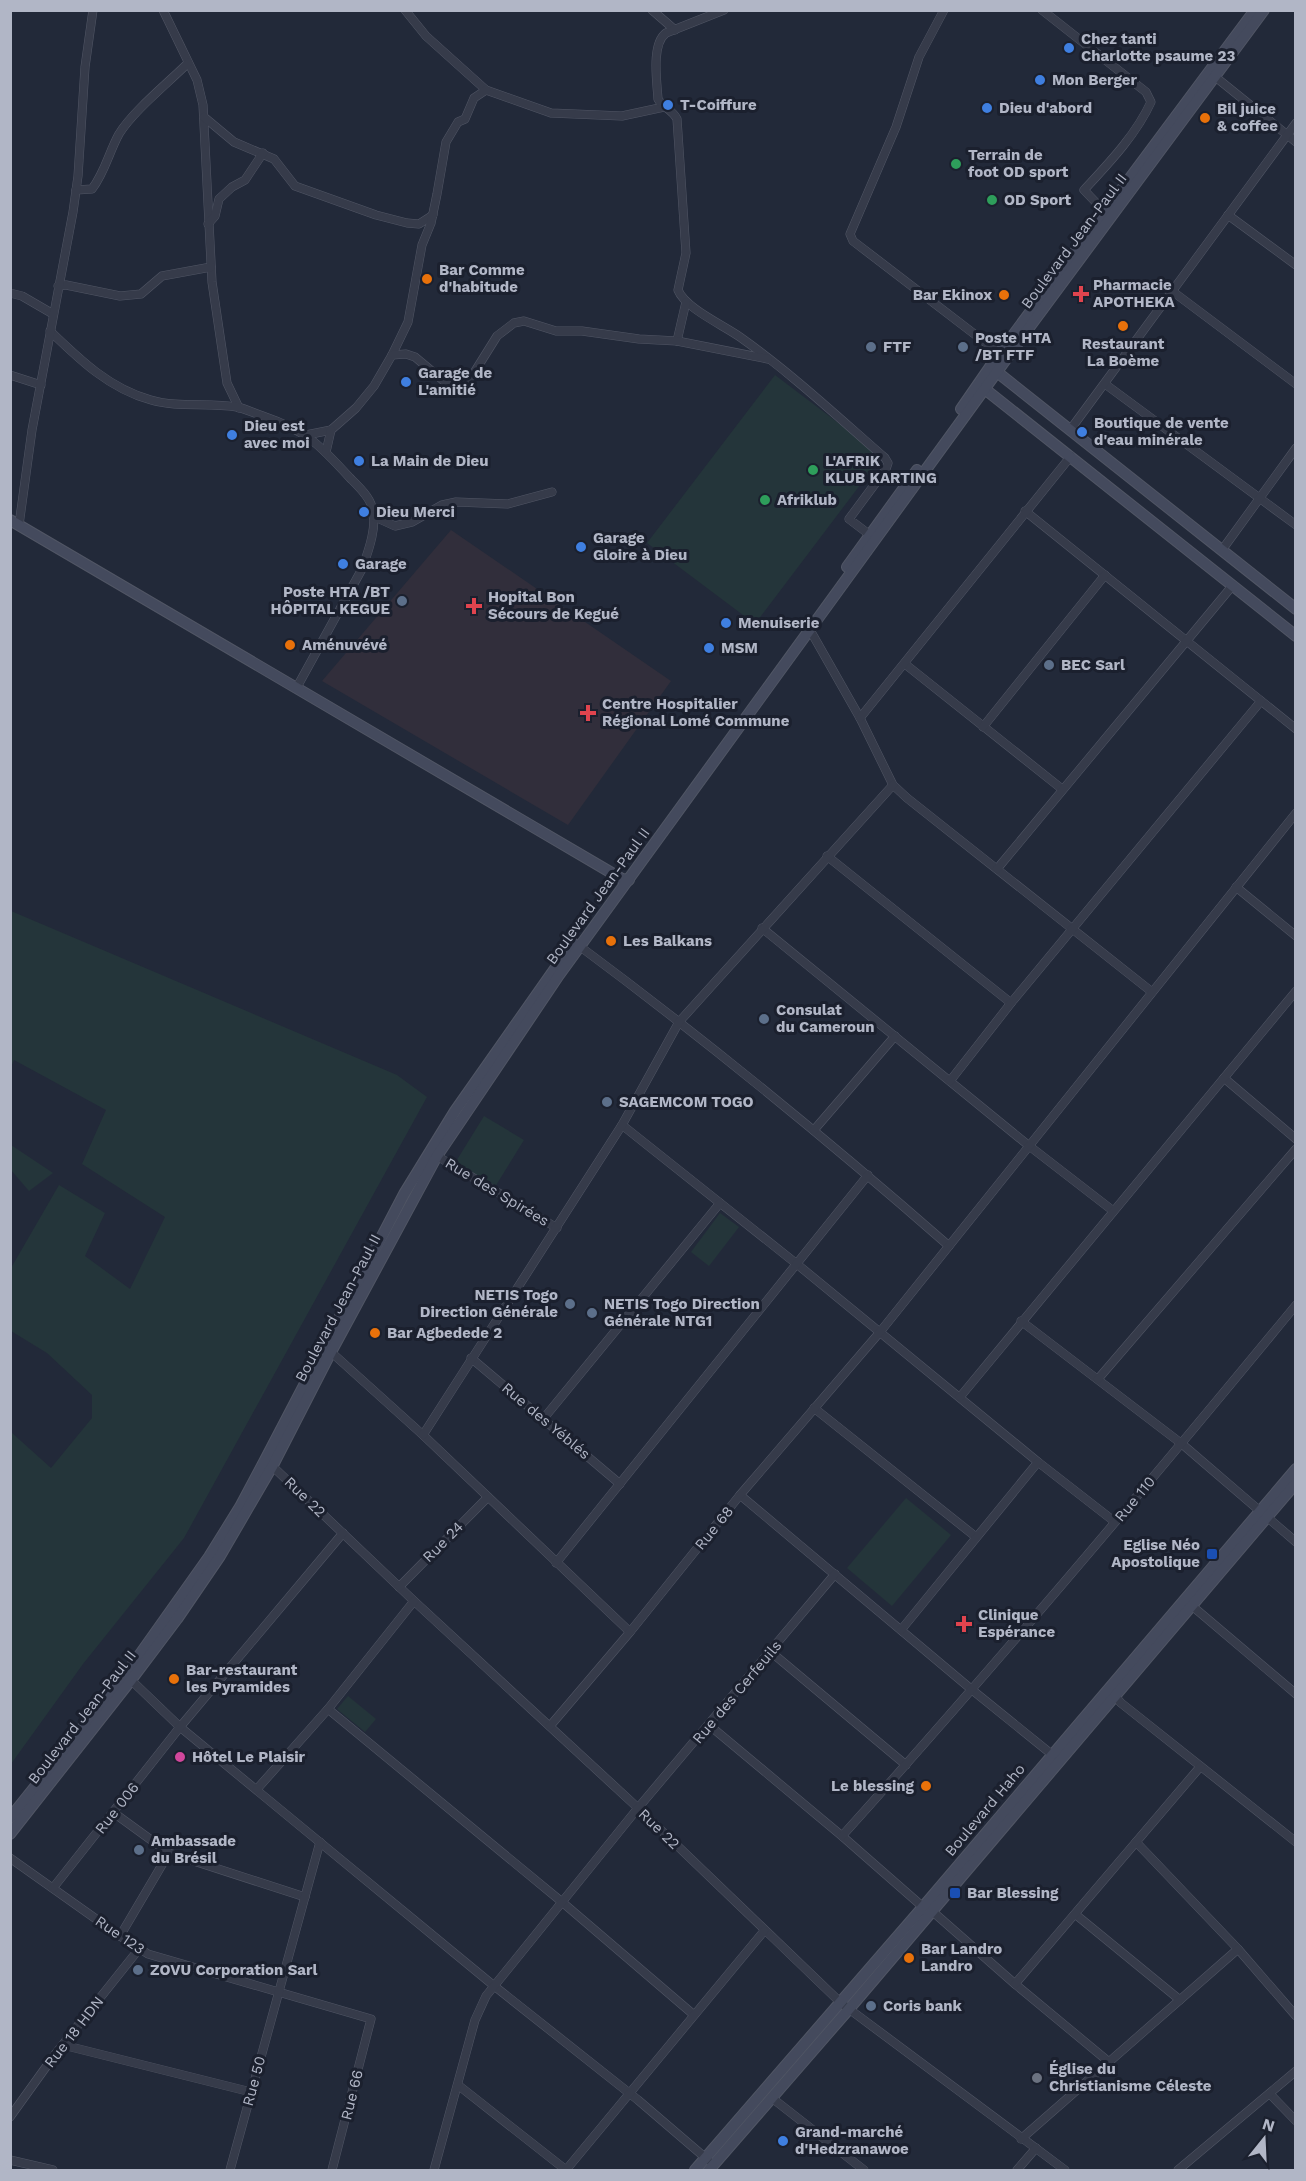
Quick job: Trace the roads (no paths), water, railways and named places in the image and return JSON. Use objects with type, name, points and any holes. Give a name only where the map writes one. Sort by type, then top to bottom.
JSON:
[{"type":"main road","name":"Boulevard Jean-Paul II","points":[[1003,356],[1211,74],[1254,10]]},
{"type":"main road","name":"Boulevard Jean-Paul II","points":[[625,879],[870,535],[993,371],[1105,212],[1211,74],[1264,10]]},
{"type":"main road","points":[[993,371],[1296,609]]},
{"type":"main road","name":"Boulevard Jean-Paul II","points":[[10,1834],[131,1680],[220,1556],[404,1194],[455,1111],[810,630],[981,387]]},
{"type":"main road","points":[[981,387],[1296,636]]},
{"type":"main road","points":[[15,522],[625,879]]},
{"type":"main road","name":"Boulevard Jean-Paul II","points":[[10,1818],[131,1667],[209,1557],[269,1463],[437,1156],[577,944]]},
{"type":"main road","name":"Boulevard Haho","points":[[1056,1757],[1114,1695],[1191,1605],[1296,1469]]},
{"type":"main road","name":"Boulevard Haho","points":[[710,2165],[1262,1515],[1296,1483]]},
{"type":"main road","name":"Boulevard Haho","points":[[695,2170],[710,2165],[772,2098],[845,2006]]},
{"type":"street","points":[[15,522],[58,286],[67,250],[76,190],[85,67],[93,10]]},
{"type":"street","points":[[163,10],[197,80],[203,105],[211,267],[226,383],[239,408]]},
{"type":"street","points":[[405,10],[426,36],[486,90],[551,113],[622,116],[664,107]]},
{"type":"street","points":[[652,10],[675,30]]},
{"type":"street","points":[[724,10],[661,37],[657,49],[658,99],[664,107],[674,112],[677,119],[686,253],[678,290],[686,302],[771,360],[885,458],[888,464],[886,469],[849,519],[870,535]]},
{"type":"street","points":[[944,10],[919,57],[896,128],[850,234],[853,241],[1003,356]]},
{"type":"street","points":[[1042,10],[1146,92],[1151,102],[1137,126],[1084,190],[1105,212]]},
{"type":"street","points":[[76,190],[92,189],[100,178],[120,134],[134,116],[188,63]]},
{"type":"street","points":[[1211,74],[1296,142]]},
{"type":"street","points":[[306,435],[331,430],[356,408],[374,386],[392,355],[408,322],[422,244],[433,215],[446,142],[458,122],[465,119],[474,98],[486,90]]},
{"type":"street","points":[[204,117],[234,142],[274,159],[296,186],[376,215],[407,223],[419,224],[433,215]]},
{"type":"street","points":[[1070,430],[1296,123]]},
{"type":"street","points":[[208,224],[215,216],[219,199],[232,187],[245,180],[263,153]]},
{"type":"street","points":[[1228,215],[1296,265]]},
{"type":"street","points":[[58,286],[66,285],[120,296],[141,294],[162,276],[211,267]]},
{"type":"street","points":[[1172,291],[1296,384]]},
{"type":"street","points":[[10,292],[22,296],[53,314]]},
{"type":"street","points":[[677,341],[686,302]]},
{"type":"street","points":[[392,355],[406,354],[415,357],[445,382],[454,384],[472,376],[497,336],[514,323],[524,321],[556,331],[582,331],[639,339],[677,341],[771,360]]},
{"type":"street","points":[[50,331],[75,356],[100,376],[131,393],[162,403],[217,404],[239,408],[287,424],[306,435],[326,452],[365,494],[373,507],[373,516],[369,549],[362,569],[297,687]]},
{"type":"street","points":[[10,375],[41,385]]},
{"type":"street","points":[[1105,384],[1259,500],[1296,525]]},
{"type":"street","points":[[326,452],[331,430]]},
{"type":"street","points":[[1222,550],[1296,448]]},
{"type":"street","points":[[860,718],[1024,511],[1071,456]]},
{"type":"street","points":[[373,516],[395,526],[412,522],[442,505],[456,502],[508,504],[552,492]]},
{"type":"street","points":[[1024,511],[1296,729]]},
{"type":"street","points":[[983,727],[1105,575]]},
{"type":"street","points":[[997,869],[1233,585]]},
{"type":"street","points":[[810,630],[860,718],[893,784],[907,798],[1152,992]]},
{"type":"street","points":[[905,664],[1062,789]]},
{"type":"street","points":[[950,1082],[1011,1003],[1261,701]]},
{"type":"street","points":[[423,1435],[622,1125],[679,1022],[893,784]]},
{"type":"street","name":"Rue 68","points":[[550,1726],[630,1632],[740,1495],[880,1332],[1295,815]]},
{"type":"street","points":[[827,856],[1011,1003]]},
{"type":"street","points":[[1236,887],[1296,936]]},
{"type":"street","points":[[762,928],[1028,1145],[1112,1210]]},
{"type":"street","points":[[577,944],[814,1130],[949,1246]]},
{"type":"street","points":[[960,1397],[1112,1210],[1296,991]]},
{"type":"street","points":[[814,1130],[895,1036]]},
{"type":"street","points":[[1224,1078],[1296,1139]]},
{"type":"street","points":[[622,1125],[1115,1522]]},
{"type":"street","points":[[1098,1379],[1296,1149]]},
{"type":"street","name":"Rue des Spirées","points":[[437,1156],[557,1228]]},
{"type":"street","points":[[556,1563],[868,1175]]},
{"type":"street","points":[[544,1418],[720,1203]]},
{"type":"street","name":"Rue 110","points":[[842,1836],[906,1765],[1182,1444],[1296,1305]]},
{"type":"street","points":[[1021,1321],[1182,1444],[1296,1542]]},
{"type":"street","points":[[331,1352],[423,1435],[630,1632]]},
{"type":"street","name":"Rue des Yéblés","points":[[471,1358],[620,1484]]},
{"type":"street","points":[[814,1408],[976,1537]]},
{"type":"street","points":[[901,1630],[1038,1462]]},
{"type":"street","name":"Rue 22","points":[[269,1463],[638,1808],[845,2006],[1065,2170]]},
{"type":"street","points":[[740,1495],[971,1689],[1056,1757]]},
{"type":"street","name":"Rue 24","points":[[399,1587],[488,1497]]},
{"type":"street","name":"Rue 006","points":[[53,1888],[180,1727],[343,1533]]},
{"type":"street","name":"Rue des Cerfeuils","points":[[434,2170],[475,2020],[483,1999],[638,1808],[835,1574]]},
{"type":"street","points":[[257,1789],[328,1709],[414,1601]]},
{"type":"street","points":[[1191,1605],[1296,1694]]},
{"type":"street","points":[[771,1652],[906,1765]]},
{"type":"street","points":[[131,1680],[180,1727],[630,2093],[710,2165]]},
{"type":"street","points":[[1114,1695],[1200,1767],[1296,1842]]},
{"type":"street","points":[[328,1709],[694,2014]]},
{"type":"street","points":[[709,1725],[1109,2062]]},
{"type":"street","points":[[1015,1984],[1200,1767]]},
{"type":"street","points":[[114,1813],[169,1853],[305,1897]]},
{"type":"street","name":"Rue 50","points":[[230,2170],[320,1842]]},
{"type":"street","points":[[1136,1842],[1238,1949],[1296,2016]]},
{"type":"street","points":[[120,1936],[169,1853]]},
{"type":"street","name":"Rue 123","points":[[10,1858],[139,1949],[156,1957],[371,2019]]},
{"type":"street","points":[[1075,1914],[1180,2000]]},
{"type":"street","points":[[458,2085],[566,2170],[764,1931]]},
{"type":"street","name":"Rue 18 HDN","points":[[10,2117],[63,2045],[139,1949]]},
{"type":"street","points":[[1021,2139],[1238,1949]]},
{"type":"street","name":"Rue 66","points":[[332,2170],[371,2019]]},
{"type":"street","points":[[63,2045],[251,2092]]},
{"type":"street","points":[[1178,2170],[1296,2071]]},
{"type":"street","points":[[1270,2094],[1296,2121]]},
{"type":"street","points":[[772,2098],[864,2170]]},
{"type":"street","points":[[1017,2170],[1036,2148]]},
{"type":"street","points":[[10,2160],[53,2170]]},
{"type":"place","name":"Chez tanti Charlotte psaume 23","points":[[1069,48]]},
{"type":"place","name":"Mon Berger","points":[[1040,80]]},
{"type":"place","name":"T-Coiffure","points":[[668,105]]},
{"type":"place","name":"Dieu d'abord","points":[[987,108]]},
{"type":"place","name":"Bil juice & coffee","points":[[1205,118]]},
{"type":"place","name":"Terrain de foot OD sport","points":[[956,164]]},
{"type":"place","name":"OD Sport","points":[[992,200]]},
{"type":"place","name":"Bar Comme d'habitude","points":[[427,279]]},
{"type":"place","name":"Pharmacie APOTHEKA","points":[[1081,294]]},
{"type":"place","name":"Bar Ekinox","points":[[1004,295]]},
{"type":"place","name":"Restaurant La Boème","points":[[1123,326]]},
{"type":"place","name":"FTF","points":[[871,347]]},
{"type":"place","name":"Poste HTA /BT FTF","points":[[963,347]]},
{"type":"place","name":"Garage de L'amitié","points":[[406,382]]},
{"type":"place","name":"Boutique de vente d'eau minérale","points":[[1082,432]]},
{"type":"place","name":"Dieu est avec moi","points":[[232,435]]},
{"type":"place","name":"La Main de Dieu","points":[[359,461]]},
{"type":"place","name":"L'AFRIK KLUB KARTING","points":[[813,470]]},
{"type":"place","name":"Afriklub","points":[[765,500]]},
{"type":"place","name":"Dieu Merci","points":[[364,512]]},
{"type":"place","name":"Garage Gloire à Dieu","points":[[581,547]]},
{"type":"place","name":"Garage","points":[[343,564]]},
{"type":"place","name":"Poste HTA /BT HÔPITAL KEGUE","points":[[402,601]]},
{"type":"place","name":"Hopital Bon Sécours de Kegué","points":[[474,606]]},
{"type":"place","name":"Menuiserie","points":[[726,623]]},
{"type":"place","name":"Aménuvévé","points":[[290,645]]},
{"type":"place","name":"MSM","points":[[709,648]]},
{"type":"place","name":"BEC Sarl","points":[[1049,665]]},
{"type":"place","name":"Centre Hospitalier Régional Lomé Commune","points":[[588,713]]},
{"type":"place","name":"Les Balkans","points":[[611,941]]},
{"type":"place","name":"Consulat du Cameroun","points":[[764,1019]]},
{"type":"place","name":"SAGEMCOM TOGO","points":[[607,1102]]},
{"type":"place","name":"NETIS Togo Direction Générale","points":[[570,1304]]},
{"type":"place","name":"NETIS Togo Direction Générale NTG1","points":[[592,1313]]},
{"type":"place","name":"Bar Agbedede 2","points":[[375,1333]]},
{"type":"place","name":"Eglise Néo Apostolique","points":[[1212,1554]]},
{"type":"place","name":"Clinique Espérance","points":[[964,1624]]},
{"type":"place","name":"Bar-restaurant les Pyramides","points":[[174,1679]]},
{"type":"place","name":"Hôtel Le Plaisir","points":[[180,1757]]},
{"type":"place","name":"Le blessing","points":[[926,1786]]},
{"type":"place","name":"Ambassade du Brésil","points":[[139,1850]]},
{"type":"place","name":"Bar Blessing","points":[[955,1893]]},
{"type":"place","name":"Bar Landro Landro","points":[[909,1958]]},
{"type":"place","name":"ZOVU Corporation Sarl","points":[[138,1970]]},
{"type":"place","name":"Coris bank","points":[[871,2006]]},
{"type":"place","name":"Église du Christianisme Céleste","points":[[1037,2078]]},
{"type":"place","name":"Grand-marché d'Hedzranawoe","points":[[783,2141]]}]
